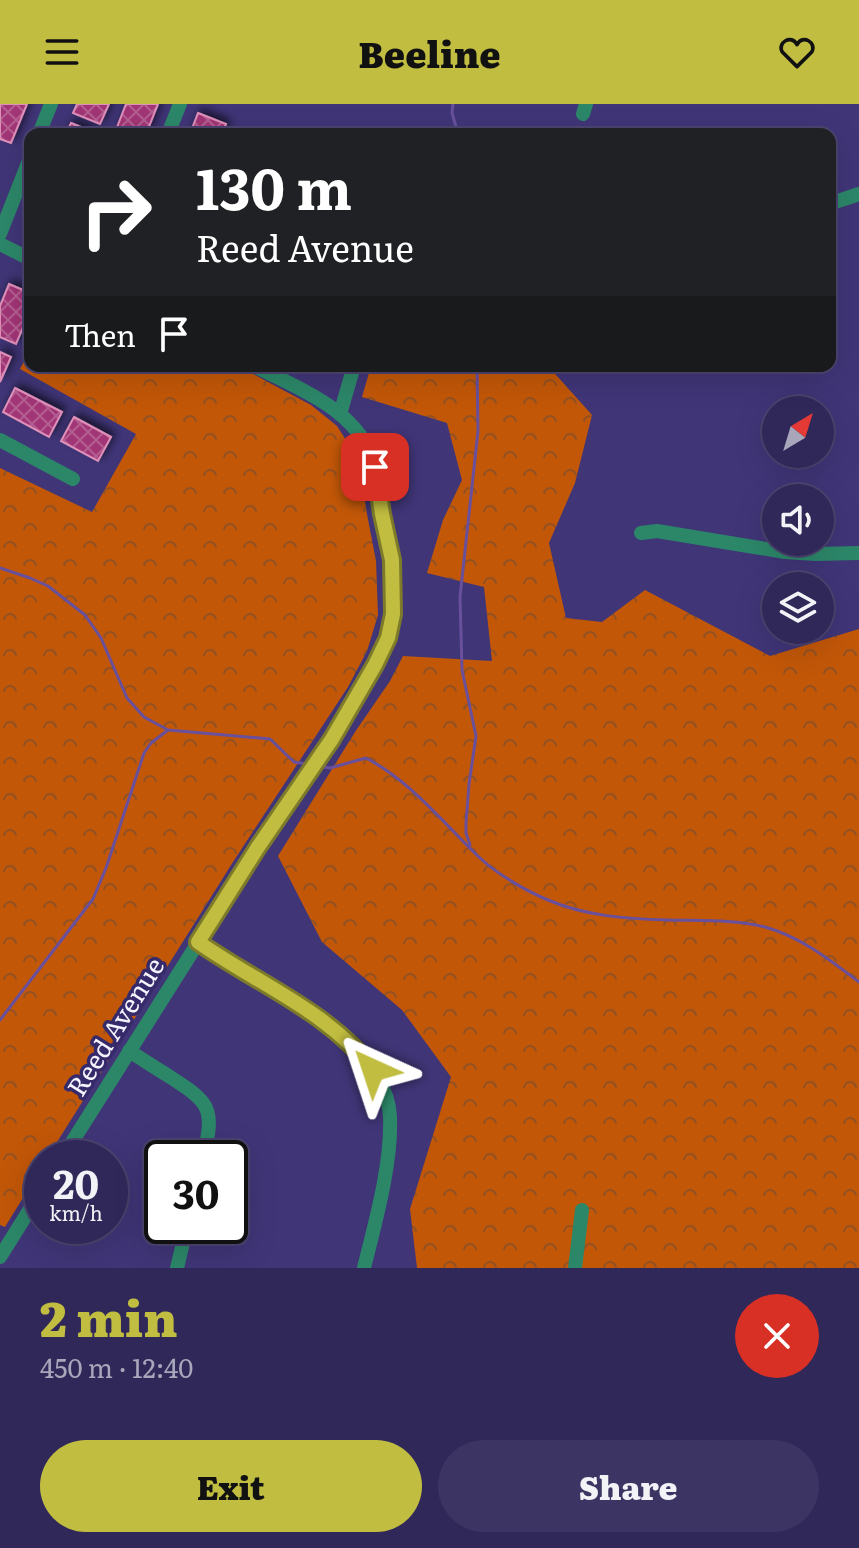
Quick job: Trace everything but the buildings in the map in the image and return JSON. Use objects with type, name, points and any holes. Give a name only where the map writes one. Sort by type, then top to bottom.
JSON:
[{"type":"street","points":[[41,128],[51,104]]},
{"type":"street","points":[[170,128],[180,104]]},
{"type":"street","points":[[0,234],[24,173]]},
{"type":"street","points":[[836,202],[859,194]]},
{"type":"street","points":[[0,244],[24,256]]},
{"type":"street","name":"Reed Avenue","points":[[73,1140],[198,942],[332,739],[383,650],[393,614],[392,560],[371,454],[361,436],[340,414],[266,372]]},
{"type":"street","points":[[340,414],[352,372]]},
{"type":"street","points":[[0,440],[73,479]]},
{"type":"street","points":[[641,533],[657,531],[785,552],[859,553]]},
{"type":"street","points":[[198,942],[349,1042],[368,1063],[383,1088],[389,1104],[389,1141],[364,1268]]},
{"type":"street","points":[[129,1051],[200,1097],[209,1115],[207,1140]]},
{"type":"street","points":[[575,1268],[582,1210]]},
{"type":"street","points":[[0,1257],[24,1219]]},
{"type":"street","points":[[177,1268],[183,1244]]},
{"type":"green space","points":[[25,372],[249,372],[311,405],[337,426],[355,454],[360,467],[376,561],[378,615],[367,651],[348,687],[233,862],[58,1140],[24,1140],[24,1196],[5,1227],[0,1225],[0,468],[92,512],[136,434]]},
{"type":"green space","points":[[369,372],[553,372],[592,415],[575,483],[549,543],[566,618],[602,622],[645,590],[770,656],[810,644],[834,644],[834,637],[859,629],[859,1268],[417,1268],[410,1209],[451,1077],[402,1010],[322,942],[278,856],[403,656],[492,661],[484,587],[427,573],[443,520],[462,480],[447,423],[362,397]]},
{"type":"waterway","points":[[453,104],[456,128]]},
{"type":"waterway","points":[[470,845],[466,823],[476,736],[462,670],[460,597],[478,431],[477,372]]},
{"type":"waterway","points":[[0,568],[48,586],[85,615],[101,638],[127,698],[144,717],[168,730],[270,739],[294,762],[307,764]]},
{"type":"waterway","points":[[0,1020],[93,899],[144,753],[168,730]]},
{"type":"waterway","points":[[318,766],[330,768],[366,758],[413,791],[487,864],[512,882],[548,900],[606,916],[728,922],[765,927],[803,943],[859,982]]},
{"type":"route","points":[[373,1070],[349,1042],[327,1025],[198,942],[332,739],[388,638],[393,614],[392,560],[375,467]]}]
